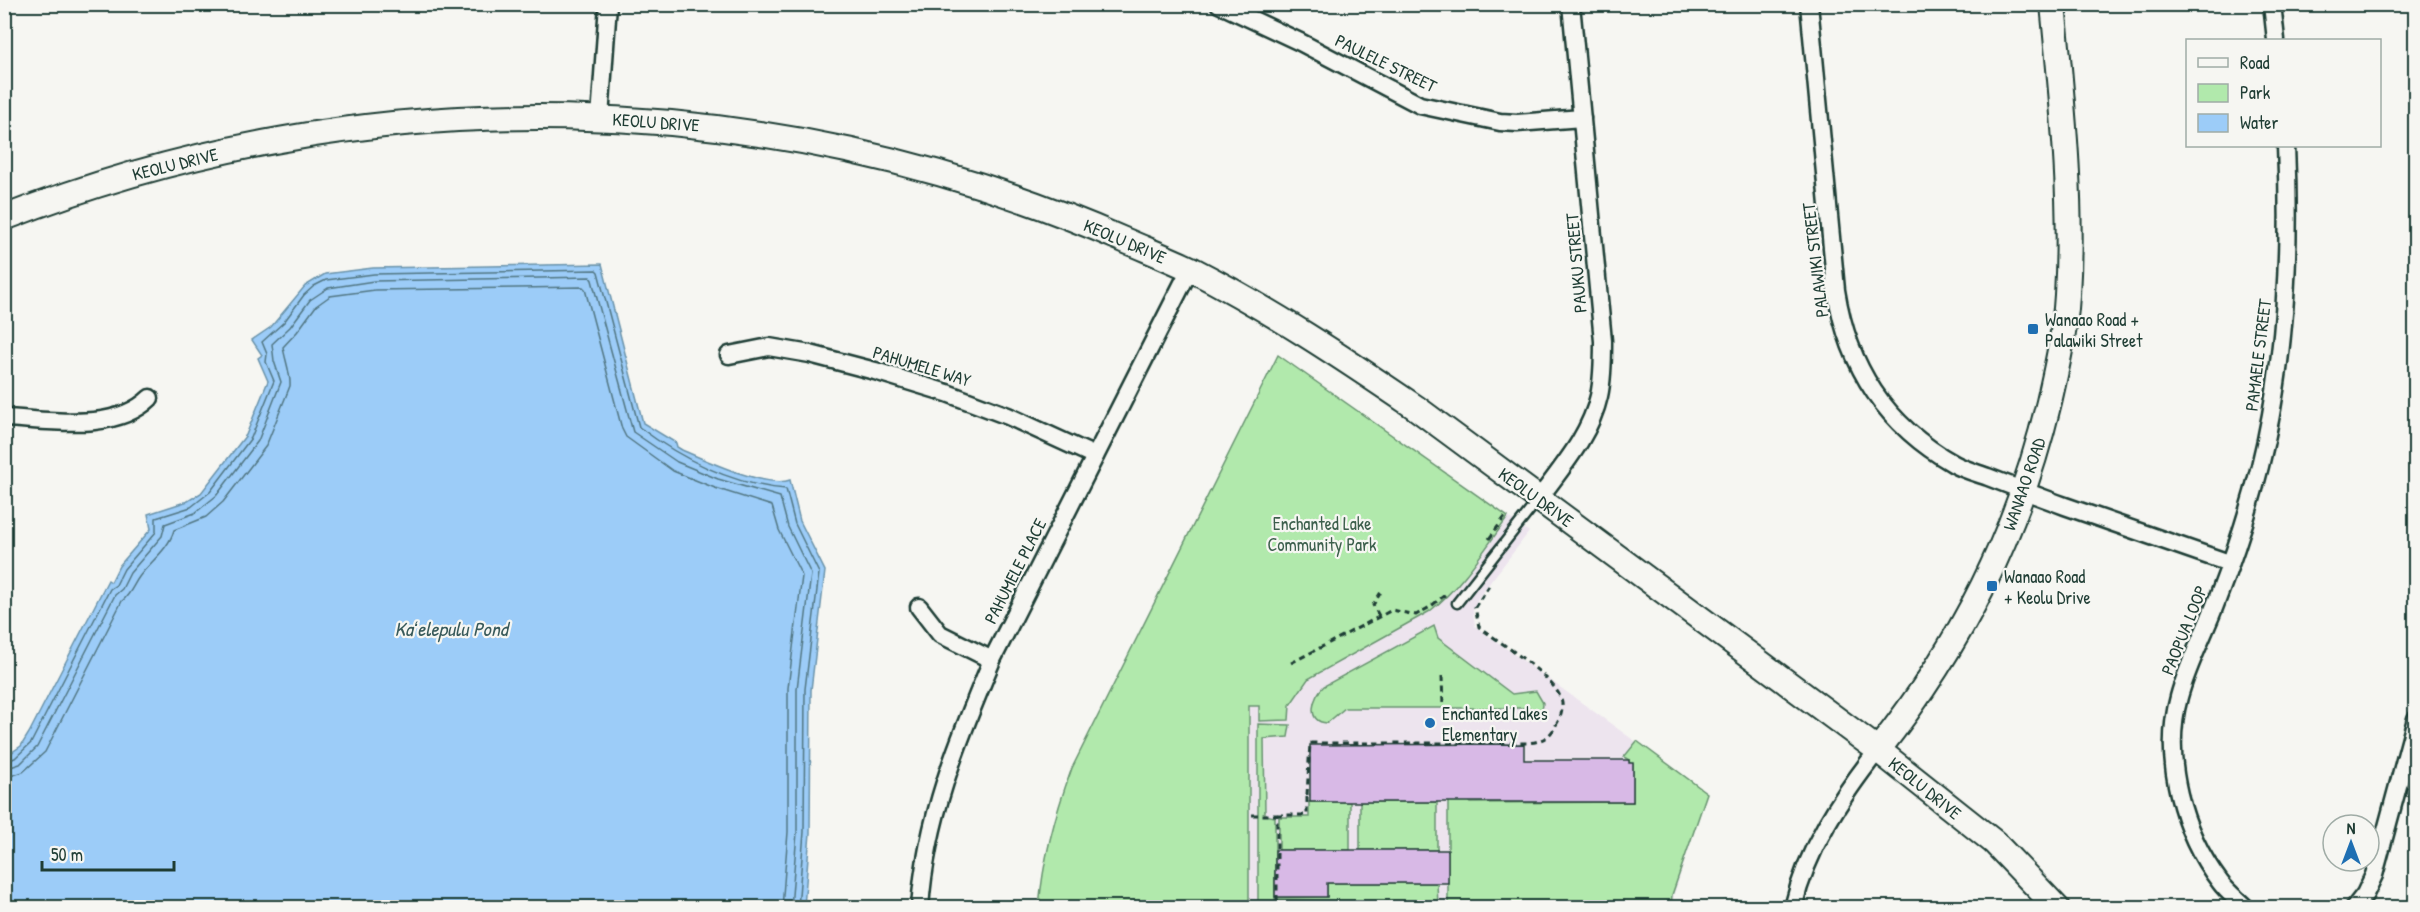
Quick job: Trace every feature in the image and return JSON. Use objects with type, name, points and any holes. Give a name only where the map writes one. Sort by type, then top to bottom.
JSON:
[{"type":"main road","name":"WANAAO ROAD","points":[[1878,750],[1899,723],[1960,632],[1986,583],[2024,492],[2056,372],[2067,296],[2068,195],[2054,4]]},
{"type":"main road","name":"KEOLU DRIVE","points":[[4,218],[90,187],[150,170],[272,142],[376,126],[502,117],[600,117],[725,128],[804,140],[882,157],[969,181],[1045,207],[1190,269],[1278,317],[1354,366],[1415,407],[1878,750],[1994,842],[2057,908]]},
{"type":"street","points":[[600,117],[608,4]]},
{"type":"street","name":"PAULELE STREET","points":[[1219,4],[1300,42],[1420,105],[1500,122],[1517,123],[1582,118]]},
{"type":"street","name":"PAUKU STREET","points":[[1538,500],[1571,455],[1589,425],[1599,397],[1603,370],[1603,341],[1571,4]]},
{"type":"street","name":"PALAWIKI STREET","points":[[1809,4],[1836,290],[1841,321],[1851,351],[1864,379],[1884,406],[1905,428],[1956,465],[2024,492]]},
{"type":"street","points":[[2272,4],[2276,39]]},
{"type":"street","name":"PAMAELE STREET","points":[[2229,563],[2245,520],[2260,466],[2273,404],[2283,334],[2288,253],[2286,147]]},
{"type":"street","name":"PAHUMELE PLACE","points":[[920,908],[927,851],[950,761],[993,660],[1190,269]]},
{"type":"street","name":"PAHUMELE WAY","points":[[729,355],[769,347],[810,354],[875,371],[947,393],[1008,416],[1095,456]]},
{"type":"street","points":[[4,418],[74,421],[104,419],[128,414],[150,398]]},
{"type":"street","points":[[2024,492],[2229,563]]},
{"type":"street","name":"PAOPUA LOOP","points":[[2229,563],[2217,600],[2188,668],[2178,700],[2173,738],[2175,778],[2185,815],[2194,836],[2220,883],[2246,908]]},
{"type":"street","points":[[919,607],[940,634],[993,660]]},
{"type":"street","points":[[2354,908],[2365,894],[2374,875],[2415,719]]},
{"type":"street","name":"WANAAO ROAD","points":[[1793,908],[1803,874],[1827,822],[1851,784],[1878,750]]},
{"type":"lane","points":[[1457,603],[1538,500]]},
{"type":"path","points":[[1487,542],[1507,514]]},
{"type":"path","points":[[1252,815],[1307,815],[1310,743],[1527,743],[1539,742],[1554,730],[1562,712],[1562,701],[1551,681],[1479,627],[1476,607],[1492,582]]},
{"type":"path","points":[[1291,663],[1392,610],[1416,615],[1430,607],[1453,587]]},
{"type":"path","points":[[1379,616],[1373,605],[1381,592]]},
{"type":"path","points":[[1442,676],[1443,706]]},
{"type":"path","points":[[1277,815],[1277,908]]},
{"type":"shaded area","name":"Enchanted Lakes Elementary","points":[[1508,517],[1529,532],[1478,598],[1473,611],[1475,626],[1707,793],[1674,894],[1673,907],[1249,907],[1249,705],[1292,705],[1301,687],[1316,673],[1430,611],[1457,586]]},
{"type":"green space","name":"Enchanted Lake Community Park","points":[[1278,355],[1508,517],[1462,579],[1430,611],[1308,679],[1290,705],[1289,720],[1259,721],[1259,706],[1249,706],[1249,907],[1039,907],[1043,872],[1051,837],[1072,768]]},
{"type":"green space","points":[[1434,626],[1438,638],[1512,694],[1536,691],[1543,703],[1542,711],[1538,712],[1530,708],[1345,708],[1327,723],[1320,722],[1316,718],[1313,713],[1314,702],[1324,686]]},
{"type":"green space","points":[[1258,724],[1290,725],[1288,737],[1264,739],[1265,815],[1275,817],[1275,907],[1258,907]]},
{"type":"green space","points":[[1637,741],[1707,793],[1672,895],[1671,907],[1448,907],[1448,756],[1470,756],[1470,803],[1633,802],[1633,764],[1624,757]]},
{"type":"green space","points":[[1309,802],[1350,802],[1350,850],[1279,850],[1279,817],[1309,817]]},
{"type":"green space","points":[[1360,802],[1437,802],[1437,850],[1360,850]]},
{"type":"green space","points":[[1327,883],[1437,883],[1438,907],[1278,907],[1278,898],[1327,897]]},
{"type":"water","name":"Kaʻelepulu Pond","points":[[602,264],[643,423],[676,443],[677,447],[682,450],[720,466],[767,481],[790,480],[800,521],[825,571],[811,690],[810,833],[804,907],[5,907],[5,757],[21,746],[29,733],[108,580],[111,582],[119,566],[151,529],[148,514],[188,501],[201,493],[246,435],[268,381],[258,358],[262,355],[252,340],[271,327],[305,286],[325,274],[373,268]]},
{"type":"building","points":[[1524,744],[1524,760],[1629,760],[1629,763],[1633,763],[1633,802],[1310,802],[1310,745]]},
{"type":"building","points":[[1275,850],[1448,850],[1448,883],[1327,883],[1327,897],[1275,897]]},
{"type":"place","name":"Wanaao Road + Palawiki Street","points":[[2033,329]]},
{"type":"place","name":"Wanaao Road + Keolu Drive","points":[[1992,586]]},
{"type":"place","name":"Enchanted Lakes Elementary","points":[[1430,723]]}]
